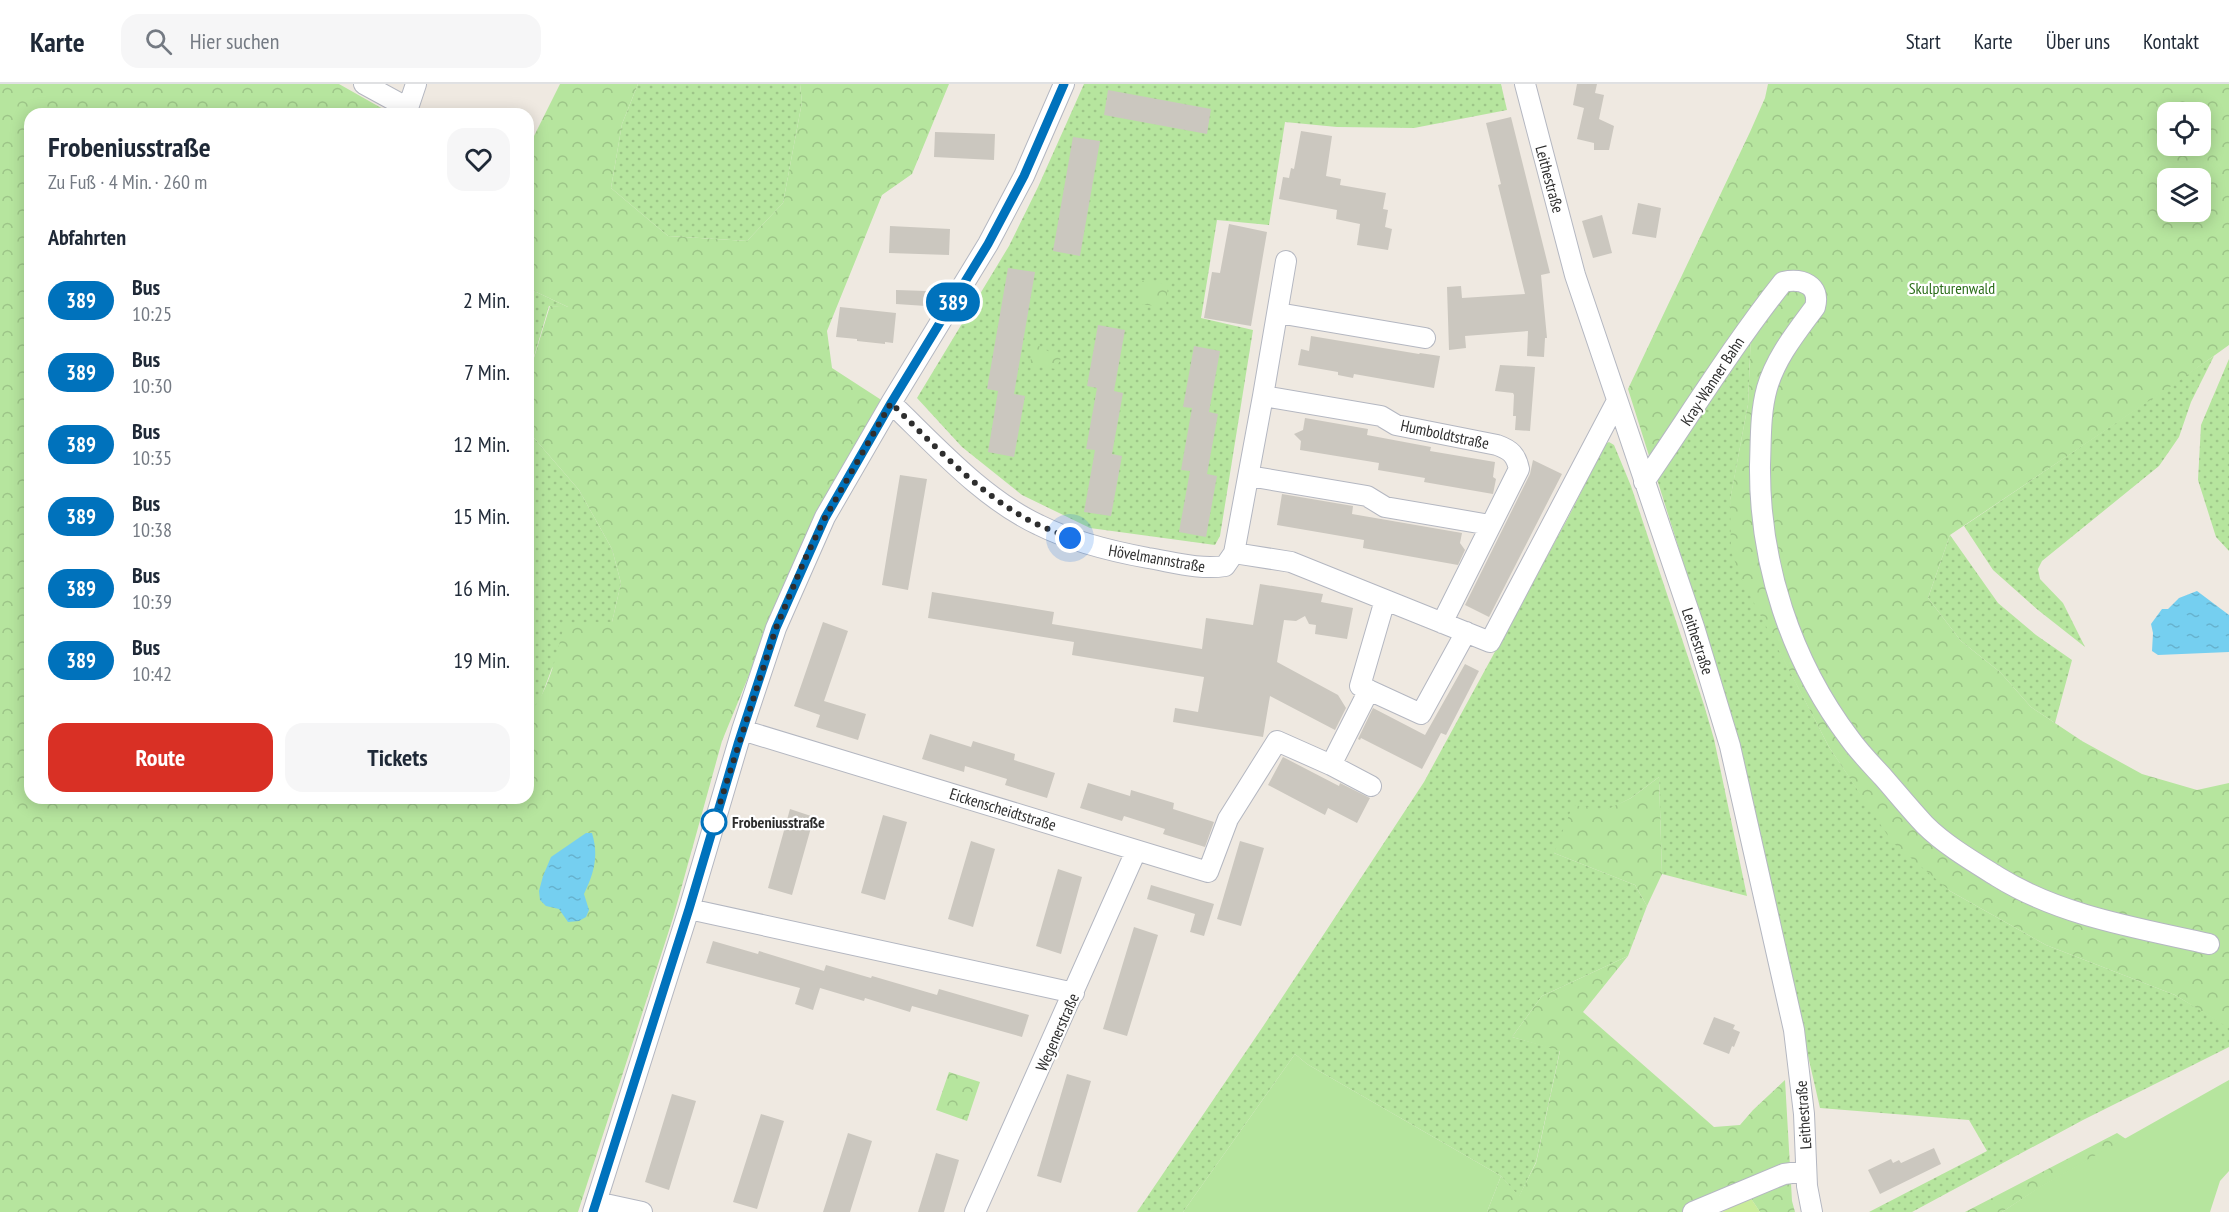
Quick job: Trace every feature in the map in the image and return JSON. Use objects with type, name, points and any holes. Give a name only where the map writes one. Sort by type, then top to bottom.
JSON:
[{"type":"street","points":[[364,84],[408,108],[416,84]]},
{"type":"street","points":[[642,1212],[594,1207],[689,909],[742,730],[776,628],[825,518],[891,403],[988,244],[1024,176],[1064,84]]},
{"type":"street","name":"Leithestraße","points":[[1525,84],[1575,275],[1694,627],[1732,756],[1794,1030],[1802,1094],[1806,1186],[1812,1212]]},
{"type":"street","points":[[1286,261],[1234,553],[1291,562],[1490,642],[1617,401]]},
{"type":"street","name":"Kray-Wanner Bahn","points":[[1644,482],[1745,331],[1783,282],[1797,280],[1804,281],[1811,286],[1817,300],[1815,307],[1784,349],[1767,388],[1761,437],[1760,486],[1770,570],[1780,604],[1793,639],[1824,699],[1851,740],[1926,826],[2000,879],[2077,912],[2209,944]]},
{"type":"street","points":[[1278,313],[1425,338]]},
{"type":"street","name":"Humboldtstraße","points":[[1263,396],[1381,416],[1396,425],[1506,448],[1514,454],[1519,469],[1442,623]]},
{"type":"street","name":"Hövelmannstraße","points":[[891,403],[973,481],[1017,514],[1039,525],[1086,544],[1112,551],[1208,569],[1225,566],[1234,553]]},
{"type":"street","points":[[1249,476],[1367,496],[1385,507],[1490,525]]},
{"type":"street","points":[[1385,600],[1360,686],[1421,714],[1466,632]]},
{"type":"street","points":[[1369,690],[1331,765],[1371,786]]},
{"type":"street","name":"Eickenscheidtstraße","points":[[742,730],[1208,872],[1228,819],[1277,741],[1331,765]]},
{"type":"street","name":"Wegenerstraße","points":[[975,1212],[1136,851]]},
{"type":"street","points":[[689,909],[1074,993]]},
{"type":"street","points":[[1693,1212],[1784,1174],[1806,1171]]},
{"type":"green space","points":[[0,84],[339,84],[381,108],[24,108],[24,804],[534,804],[534,708],[547,684],[565,623],[612,622],[621,583],[612,549],[579,490],[534,438],[534,358],[550,306],[568,307],[534,291],[534,136],[560,84],[638,84],[622,124],[611,188],[668,236],[747,241],[783,203],[802,102],[800,84],[949,84],[912,174],[882,195],[827,331],[832,368],[886,403],[790,575],[722,741],[673,918],[578,1212],[0,1212]]},
{"type":"green space","points":[[638,84],[800,84],[802,102],[783,203],[747,241],[668,236],[611,188],[622,124]]},
{"type":"green space","points":[[1084,84],[1501,84],[1507,110],[1414,128],[1337,127],[1285,122],[1269,225],[1217,220],[1201,318],[1253,330],[1220,536],[1215,545],[1090,528],[1022,495],[962,447],[917,398],[1009,246]]},
{"type":"green space","name":"Skulpturenwald","points":[[1768,84],[2229,84],[2229,345],[1950,535],[1928,598],[1961,641],[2000,672],[2031,707],[2082,741],[2142,774],[2197,790],[2229,783],[2229,1028],[2175,995],[2046,945],[1950,891],[1892,842],[1829,747],[1741,578],[1731,551],[1730,500],[1748,404],[1751,332],[1650,459],[1628,389],[1765,98]]},
{"type":"green space","points":[[1141,281],[1168,284],[1166,307],[1138,304]]},
{"type":"green space","points":[[534,291],[570,308],[549,306],[534,357]]},
{"type":"green space","points":[[1751,332],[1748,404],[1730,501],[1741,576],[1829,747],[1860,793],[1950,891],[2046,945],[2175,995],[2229,1027],[2229,1047],[2083,1120],[1912,1212],[1869,1212],[1987,1151],[1969,1120],[1820,1108],[1727,703],[1657,479]]},
{"type":"green space","points":[[1033,343],[1061,358],[1056,369],[1030,365]]},
{"type":"green space","points":[[2214,356],[2191,402],[2179,437],[2159,466],[2042,561],[2038,569],[2040,579],[2063,603],[2085,647],[1993,570],[1964,526]]},
{"type":"green space","points":[[2229,359],[2229,551],[2216,537],[2198,480],[2201,425]]},
{"type":"green space","points":[[534,438],[579,490],[612,549],[621,583],[612,622],[552,668],[539,703],[534,708]]},
{"type":"green space","points":[[1609,442],[1614,445],[1631,486],[1704,705],[1714,739],[1747,896],[1662,874],[1659,777],[1631,798],[1606,811],[1554,853],[1635,885],[1647,906],[1628,956],[1542,996],[1512,1037],[1560,1050],[1536,1162],[1519,1197],[1501,1176],[1307,1064],[1295,1054],[1183,1212],[1137,1212],[1264,1025],[1424,782],[1570,514],[1605,444]]},
{"type":"green space","points":[[1950,535],[1998,603],[2036,635],[2072,660],[2055,723],[2031,707],[2000,672],[1961,641],[1928,598]]},
{"type":"green space","points":[[1659,777],[1662,874],[1647,906],[1635,885],[1554,853],[1573,805],[1606,810],[1631,798]]},
{"type":"green space","points":[[1628,956],[1583,1012],[1714,1127],[1740,1125],[1785,1080],[1792,1201],[1795,1212],[1760,1212],[1750,1197],[1721,1212],[1487,1212],[1501,1176],[1519,1196],[1536,1163],[1560,1051],[1512,1037],[1542,996]]},
{"type":"green space","points":[[1295,1054],[1307,1064],[1501,1176],[1487,1212],[1183,1212]]},
{"type":"green space","points":[[949,1072],[980,1082],[967,1121],[936,1110]]},
{"type":"green space","points":[[2229,1080],[2229,1171],[2220,1181],[2210,1212],[2002,1212],[2041,1186]]},
{"type":"green space","points":[[2117,1133],[2126,1139],[2042,1186],[2002,1212],[1965,1212]]},
{"type":"green space","points":[[1750,1197],[1760,1212],[1722,1212]]},
{"type":"water","points":[[2197,591],[2229,615],[2229,652],[2158,655],[2152,651],[2151,624],[2162,609],[2168,609],[2179,598]]},
{"type":"water","points":[[586,833],[592,833],[595,849],[593,872],[584,894],[589,910],[586,917],[579,921],[568,922],[559,909],[546,906],[540,900],[539,891],[551,857]]},
{"type":"building","points":[[1577,84],[1597,84],[1595,93],[1604,95],[1599,119],[1614,126],[1609,150],[1594,150],[1594,143],[1577,139],[1584,108],[1573,105]]},
{"type":"building","points":[[1108,90],[1211,109],[1207,134],[1104,115]]},
{"type":"building","points":[[1511,117],[1550,273],[1541,275],[1547,338],[1545,338],[1544,357],[1527,356],[1528,331],[1465,336],[1466,348],[1449,350],[1447,287],[1461,286],[1462,298],[1525,294],[1498,185],[1501,184],[1486,123]]},
{"type":"building","points":[[1301,131],[1332,136],[1326,176],[1341,179],[1340,185],[1386,193],[1383,209],[1388,210],[1385,227],[1392,229],[1388,250],[1357,245],[1360,224],[1336,219],[1337,210],[1279,199],[1283,177],[1289,178],[1291,168],[1294,169]]},
{"type":"building","points":[[935,132],[995,134],[994,160],[934,157]]},
{"type":"building","points":[[1073,137],[1100,141],[1080,256],[1053,251]]},
{"type":"building","points":[[1638,203],[1661,208],[1656,238],[1632,234]]},
{"type":"building","points":[[1602,215],[1612,253],[1593,258],[1582,221]]},
{"type":"building","points":[[1229,224],[1267,232],[1251,326],[1204,318],[1212,272],[1220,273]]},
{"type":"building","points":[[890,226],[950,229],[949,255],[889,253]]},
{"type":"building","points":[[1008,268],[1035,272],[1014,394],[1025,396],[1014,457],[988,452],[998,391],[987,389]]},
{"type":"building","points":[[896,290],[927,291],[926,306],[896,304]]},
{"type":"building","points":[[840,307],[896,313],[893,343],[885,342],[885,344],[836,337]]},
{"type":"building","points":[[1098,325],[1125,330],[1114,391],[1123,393],[1112,454],[1122,456],[1111,516],[1084,512],[1095,450],[1086,449],[1097,388],[1087,386]]},
{"type":"building","points":[[1311,336],[1440,356],[1434,388],[1354,374],[1353,378],[1338,375],[1338,372],[1298,365],[1301,349],[1309,351]]},
{"type":"building","points":[[1194,346],[1220,351],[1209,412],[1218,414],[1207,474],[1217,476],[1206,537],[1179,532],[1190,471],[1181,470],[1192,408],[1183,407]]},
{"type":"building","points":[[1500,365],[1535,367],[1530,431],[1515,430],[1513,393],[1495,391]]},
{"type":"building","points":[[1305,418],[1368,429],[1367,435],[1431,447],[1430,451],[1495,462],[1493,477],[1496,479],[1493,494],[1424,482],[1425,478],[1378,470],[1379,463],[1300,450],[1301,441],[1294,434],[1303,430]]},
{"type":"building","points":[[1533,460],[1562,474],[1489,617],[1465,605],[1530,474]]},
{"type":"building","points":[[900,475],[927,479],[908,590],[882,585]]},
{"type":"building","points":[[1282,494],[1353,506],[1352,514],[1462,533],[1460,543],[1465,550],[1458,565],[1363,548],[1364,540],[1277,525]]},
{"type":"building","points":[[1260,584],[1323,594],[1321,602],[1353,608],[1347,639],[1315,634],[1316,625],[1309,624],[1305,616],[1296,621],[1284,620],[1277,662],[1338,695],[1346,708],[1335,730],[1270,696],[1263,737],[1173,722],[1175,708],[1198,712],[1204,677],[1072,655],[1074,642],[928,618],[932,592],[1054,612],[1052,624],[1202,649],[1206,618],[1253,625]]},
{"type":"building","points":[[823,622],[848,631],[824,701],[866,714],[858,740],[816,727],[820,715],[794,706]]},
{"type":"building","points":[[1465,664],[1479,671],[1446,735],[1441,733],[1422,769],[1361,738],[1358,739],[1373,708],[1425,735]]},
{"type":"building","points":[[930,734],[971,747],[973,741],[1015,754],[1014,760],[1055,773],[1047,798],[1005,785],[1007,779],[965,766],[964,772],[922,759]]},
{"type":"building","points":[[1283,757],[1339,786],[1340,783],[1370,798],[1357,823],[1328,808],[1325,815],[1268,785]]},
{"type":"building","points":[[1088,783],[1130,796],[1131,790],[1174,803],[1173,809],[1214,822],[1205,847],[1163,834],[1165,829],[1124,816],[1122,821],[1080,808]]},
{"type":"building","points":[[790,809],[814,817],[792,895],[768,888]]},
{"type":"building","points":[[883,815],[907,822],[885,900],[861,893]]},
{"type":"building","points":[[971,841],[995,849],[973,927],[948,919]]},
{"type":"building","points":[[1240,841],[1264,848],[1241,926],[1217,919]]},
{"type":"building","points":[[1058,869],[1082,877],[1061,954],[1036,946]]},
{"type":"building","points":[[1151,885],[1214,904],[1204,936],[1190,932],[1195,914],[1147,899]]},
{"type":"building","points":[[1134,927],[1158,935],[1127,1036],[1103,1029]]},
{"type":"building","points":[[713,941],[758,954],[759,951],[824,971],[826,965],[871,978],[872,976],[937,995],[939,989],[1029,1015],[1022,1037],[912,1006],[910,1012],[865,998],[864,1001],[820,988],[813,1010],[795,1004],[800,988],[706,963]]},
{"type":"building","points":[[1714,1017],[1735,1025],[1733,1029],[1740,1032],[1729,1054],[1703,1044]]},
{"type":"building","points":[[1067,1074],[1091,1081],[1061,1183],[1037,1176]]},
{"type":"building","points":[[672,1094],[696,1101],[669,1190],[645,1182]]},
{"type":"building","points":[[761,1114],[784,1121],[757,1209],[733,1202]]},
{"type":"building","points":[[848,1133],[872,1141],[850,1212],[823,1212]]},
{"type":"building","points":[[1934,1148],[1941,1164],[1880,1194],[1868,1170],[1891,1159],[1893,1163],[1899,1160],[1901,1163]]},
{"type":"building","points":[[936,1153],[959,1160],[944,1212],[918,1212]]},
{"type":"bus line","name":"389","points":[[593,1212],[776,628],[825,518],[891,403],[988,244],[1024,176],[1064,84]]},
{"type":"place","name":"Frobeniusstraße","points":[[714,822]]},
{"type":"route","points":[[714,822],[776,628],[805,559],[825,518],[891,403],[973,481],[1017,514],[1070,538]]}]
